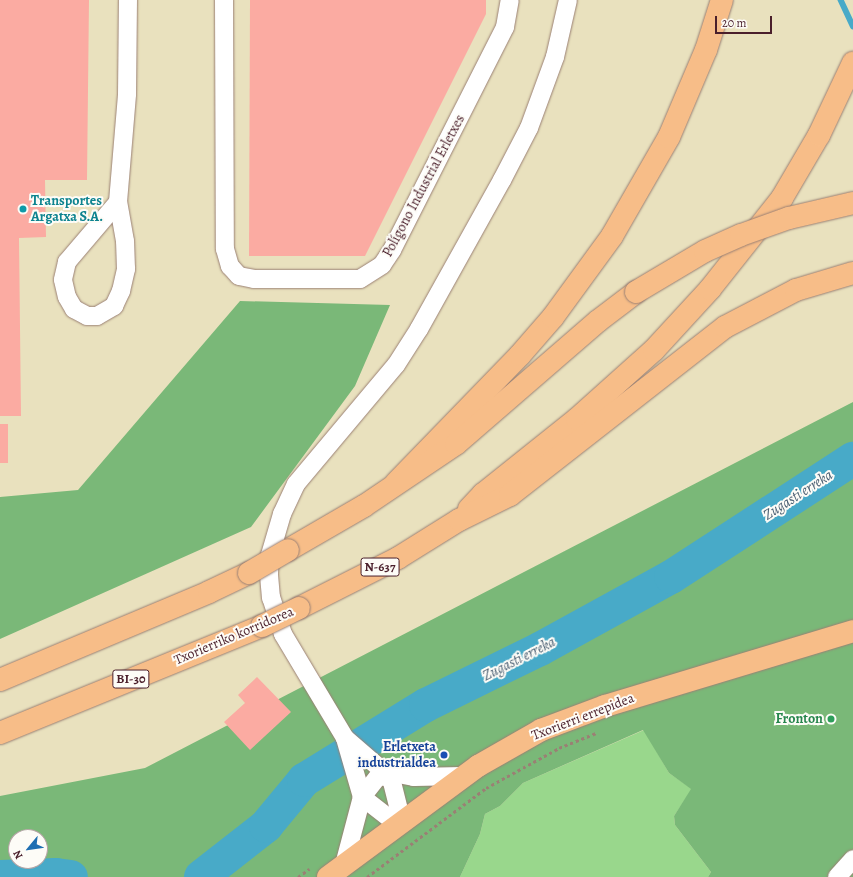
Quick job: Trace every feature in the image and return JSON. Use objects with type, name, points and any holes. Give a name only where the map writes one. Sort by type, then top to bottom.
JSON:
[{"type":"main road","points":[[396,483],[520,354],[553,317],[612,236],[669,137],[706,50],[722,0]]},
{"type":"main road","points":[[459,520],[482,494],[577,419],[654,350],[744,248],[782,198],[819,135],[853,63]]},
{"type":"main road","points":[[0,680],[209,592],[249,573],[342,520],[456,444],[598,321],[636,292],[705,251],[741,235],[789,218],[853,203]]},
{"type":"main road","points":[[459,520],[510,495],[725,327],[796,290],[853,273]]},
{"type":"main road","name":"Txorierriko korridorea","points":[[0,733],[262,626],[398,558],[459,520]]},
{"type":"main road","name":"Txorierri errepidea","points":[[336,871],[463,776],[541,730],[605,706],[852,631]]},
{"type":"street","points":[[118,202],[67,262],[62,280],[67,297],[74,309],[87,316],[98,316],[114,306],[121,291],[126,269],[125,248],[118,202],[127,94],[128,0]]},
{"type":"street","name":"Polígono Industrial Erletxes","points":[[224,0],[225,249],[230,266],[239,276],[254,279],[360,279],[382,265],[392,250],[505,27],[510,0]]},
{"type":"street","points":[[336,871],[360,793],[345,738],[285,638],[275,612],[269,574],[270,555],[282,514],[296,484],[396,365],[472,235],[529,128],[555,57],[568,0]]},
{"type":"street","points":[[345,738],[384,772],[395,794],[398,825]]},
{"type":"street","points":[[360,793],[384,772],[463,776]]},
{"type":"street","points":[[360,793],[398,825]]},
{"type":"street","points":[[837,877],[853,859]]},
{"type":"path","points":[[367,877],[486,788],[559,748],[601,731]]},
{"type":"green space","points":[[240,301],[390,305],[355,386],[251,527],[0,639],[0,497],[78,490]]},
{"type":"green space","points":[[853,402],[853,877],[708,877],[711,872],[675,825],[674,816],[691,789],[669,773],[643,730],[523,783],[500,806],[485,814],[480,834],[460,877],[0,877],[0,796],[145,768]]},
{"type":"green space","points":[[644,730],[669,773],[692,789],[674,816],[675,825],[711,872],[708,877],[460,877],[480,834],[485,814],[500,806],[523,783]]},
{"type":"building","points":[[0,0],[89,0],[87,180],[45,180],[46,237],[19,238],[21,416],[0,416]]},
{"type":"building","points":[[250,0],[486,0],[486,14],[365,256],[249,256]]},
{"type":"building","points":[[0,424],[8,424],[8,463],[0,463]]},
{"type":"building","points":[[257,677],[291,712],[250,750],[224,722],[245,703],[238,695]]},
{"type":"waterway","points":[[841,0],[853,26]]},
{"type":"waterway","name":"Zugasti erreka","points":[[201,877],[266,826],[304,780],[426,705],[540,649],[671,577],[853,459]]},
{"type":"waterway","name":"Zugasti erreka","points":[[0,877],[56,875],[71,877]]},
{"type":"place","name":"Transportes Argatxa S.A.","points":[[23,209]]},
{"type":"place","name":"Fronton","points":[[831,719]]},
{"type":"place","name":"Erletxeta industrialdea","points":[[444,755]]}]
